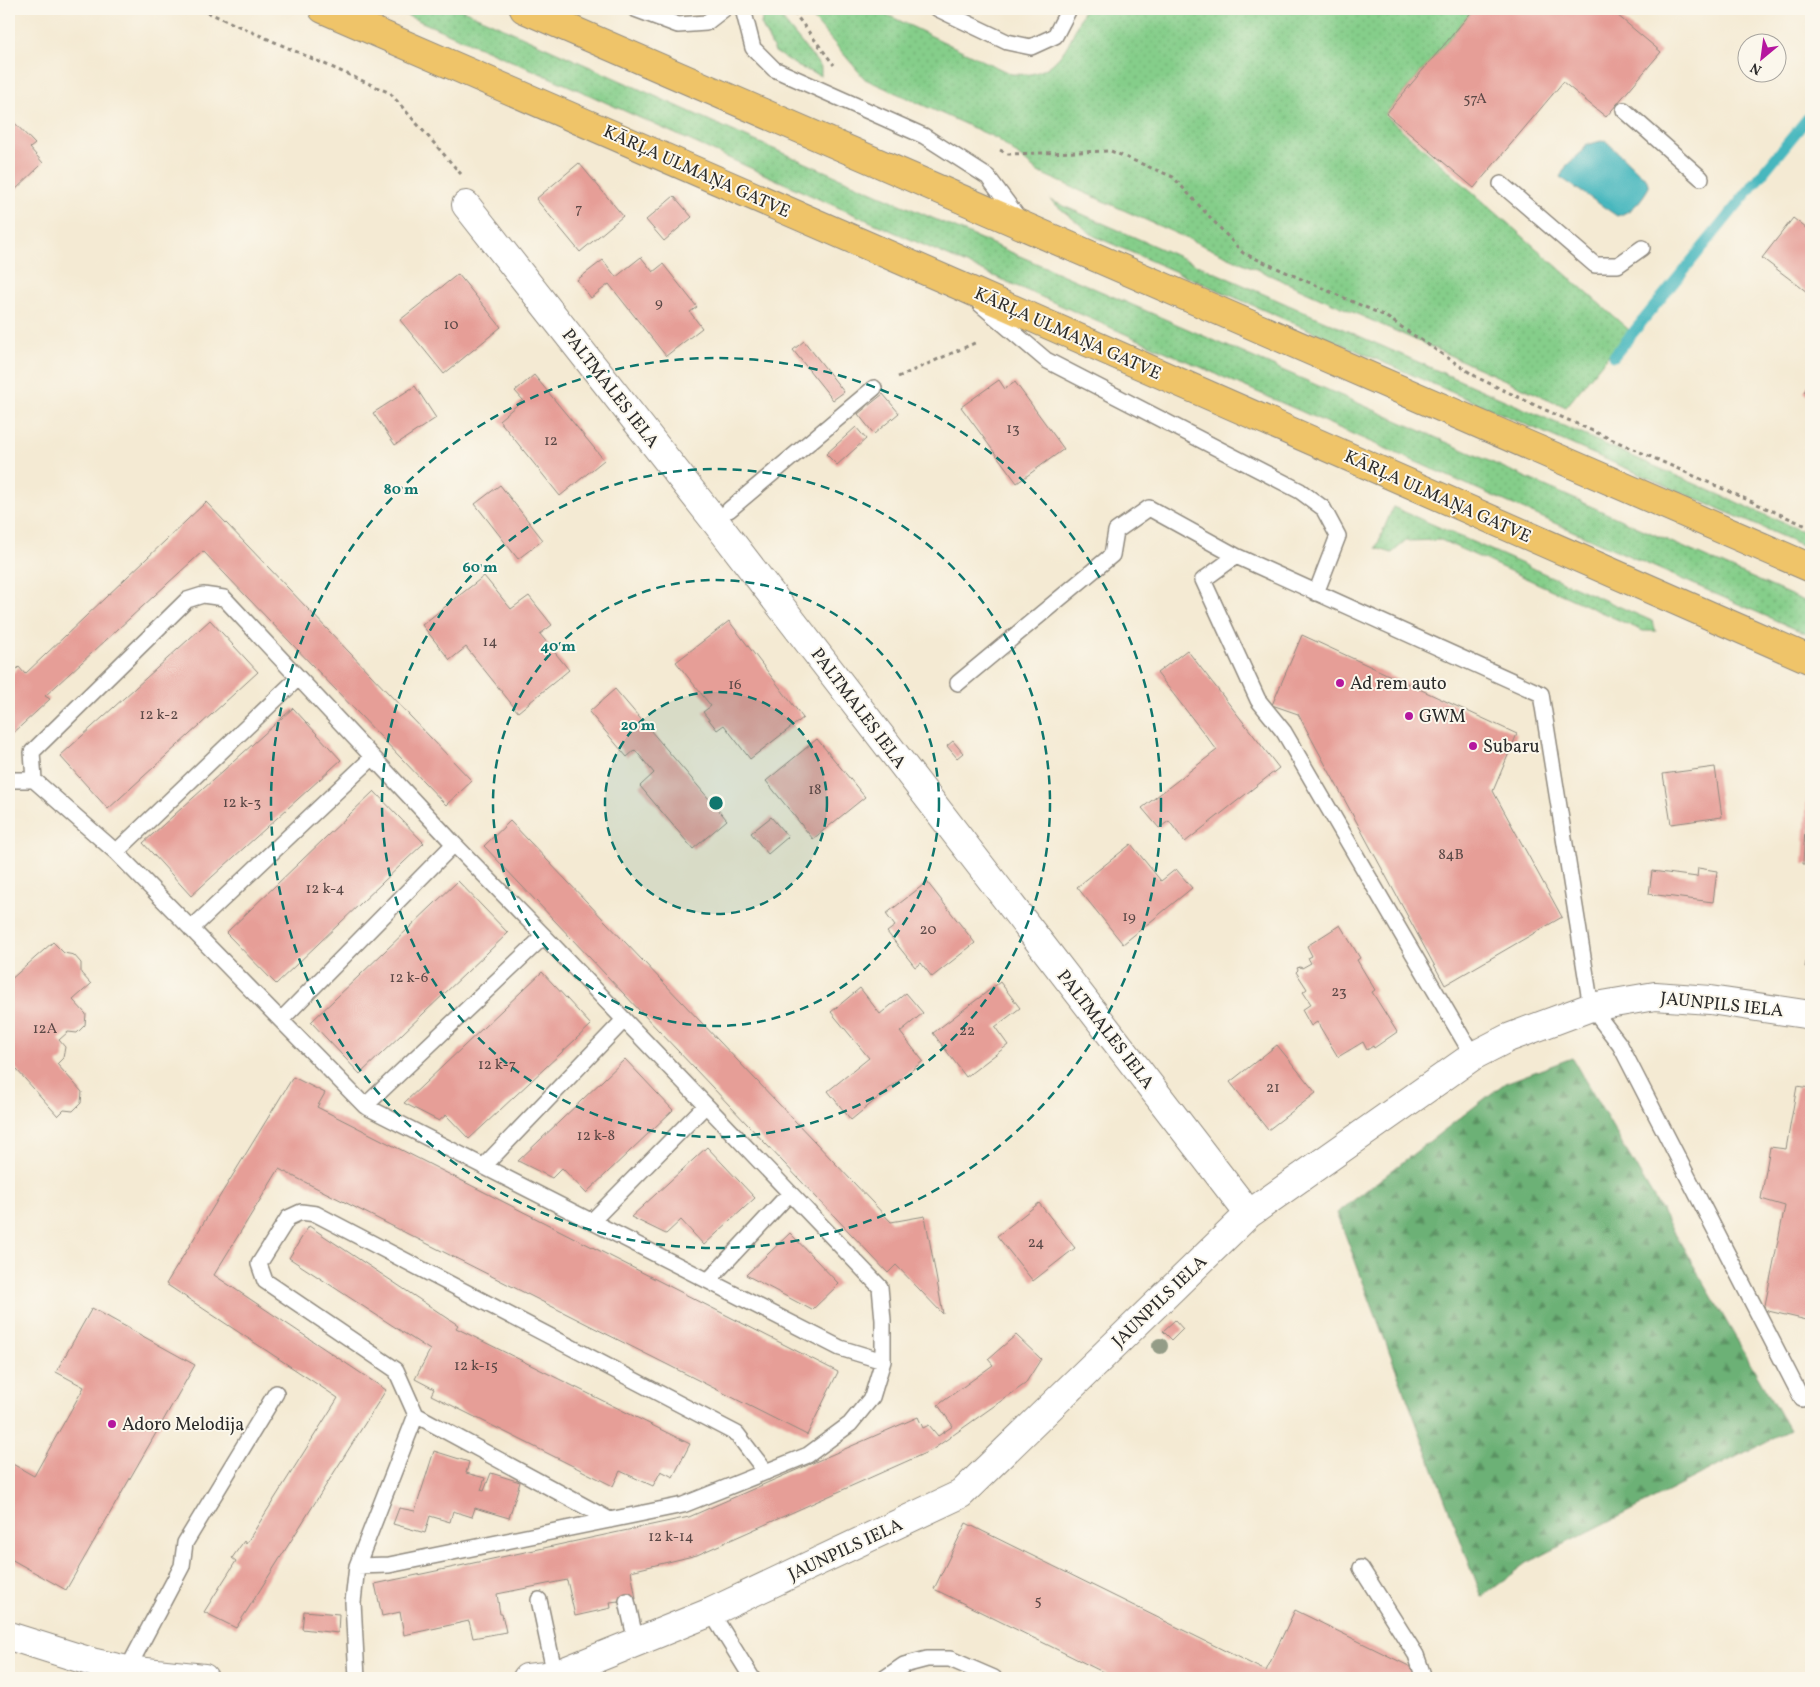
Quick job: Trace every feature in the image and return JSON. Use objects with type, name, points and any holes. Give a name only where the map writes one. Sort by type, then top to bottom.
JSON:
[{"type":"highway","name":"KĀRĻA ULMAŅA GATVE","points":[[323,9],[958,285],[1811,660]]},
{"type":"highway","points":[[524,9],[1811,568]]},
{"type":"street","name":"PALTMALES IELA","points":[[466,205],[716,520],[1249,1214]]},
{"type":"street","name":"JAUNPILS IELA","points":[[527,1678],[555,1675],[711,1612],[961,1494],[1249,1214],[1473,1056],[1508,1038],[1591,1007],[1655,996],[1710,1000],[1811,1014]]},
{"type":"street","points":[[9,1636],[95,1663],[127,1670],[204,1678]]},
{"type":"lane","points":[[635,9],[678,25],[706,23],[724,9]]},
{"type":"lane","points":[[743,9],[753,48],[774,69],[924,136],[988,177],[1025,227]]},
{"type":"lane","points":[[938,9],[1007,42],[1031,47],[1055,36],[1069,9]]},
{"type":"lane","points":[[1624,110],[1701,178]]},
{"type":"lane","points":[[1501,184],[1595,265],[1618,265],[1642,248]]},
{"type":"lane","points":[[958,285],[1046,360],[1300,491],[1323,508],[1338,536],[1316,593]]},
{"type":"lane","points":[[730,510],[874,388]]},
{"type":"lane","points":[[958,682],[1112,555],[1116,531],[1149,508],[1236,556],[1541,694],[1591,1007],[1620,1045],[1802,1400],[1811,1395]]},
{"type":"lane","points":[[1236,556],[1203,580],[1258,700],[1284,732],[1473,1056]]},
{"type":"lane","points":[[34,780],[32,752],[187,600],[203,595],[224,598],[454,844],[880,1287],[883,1320],[883,1361],[872,1397],[850,1424],[808,1454],[683,1505],[389,1565],[357,1566]]},
{"type":"lane","points":[[116,852],[298,678]]},
{"type":"lane","points":[[191,929],[373,757]]},
{"type":"lane","points":[[9,780],[34,780],[116,852],[365,1106],[840,1348],[883,1361]]},
{"type":"lane","points":[[281,1020],[454,844]]},
{"type":"lane","points":[[365,1106],[544,936]]},
{"type":"lane","points":[[484,1166],[624,1020]]},
{"type":"lane","points":[[592,1221],[706,1105]]},
{"type":"lane","points":[[709,1280],[790,1193]]},
{"type":"lane","points":[[610,1520],[416,1414],[396,1370],[265,1281],[259,1264],[288,1218],[301,1212],[316,1214],[737,1434],[766,1472]]},
{"type":"lane","points":[[127,1670],[182,1566],[184,1543],[276,1393]]},
{"type":"lane","points":[[357,1678],[354,1602],[357,1566],[416,1414]]},
{"type":"lane","points":[[1361,1568],[1416,1655],[1424,1678]]},
{"type":"lane","points":[[539,1600],[555,1675]]},
{"type":"lane","points":[[627,1601],[636,1642]]},
{"type":"lane","points":[[711,1612],[752,1678]]},
{"type":"lane","points":[[885,1678],[904,1666],[927,1659],[950,1659],[994,1678]]},
{"type":"path","points":[[786,9],[795,14],[838,70]]},
{"type":"path","points":[[999,150],[1008,154],[1111,151],[1173,177],[1244,253],[1385,316],[1478,378],[1538,407],[1811,528]]},
{"type":"path","points":[[874,388],[977,342]]},
{"type":"green space","points":[[392,9],[461,9],[746,137],[1367,407],[1811,604],[1811,636],[819,199],[574,88]]},
{"type":"green space","points":[[764,9],[772,9],[777,13],[821,67],[821,76],[799,67],[775,52],[761,24]]},
{"type":"green space","points":[[805,9],[875,9],[1011,74],[1031,74],[1052,65],[1059,57],[1071,39],[1084,9],[1474,9],[1385,115],[1629,330],[1566,407],[1038,172],[998,139],[865,79]]},
{"type":"green space","points":[[1050,200],[1811,535],[1811,549],[1094,236]]},
{"type":"green space","points":[[1393,507],[1652,621],[1656,631],[1643,631],[1441,540],[1406,541],[1392,553],[1376,548]]},
{"type":"green space","points":[[1572,1058],[1789,1430],[1527,1563],[1482,1597],[1337,1213],[1505,1083]]},
{"type":"water","points":[[1605,140],[1646,178],[1649,187],[1636,205],[1627,212],[1617,216],[1560,177],[1567,165],[1583,151],[1586,145]]},
{"type":"building","points":[[1474,9],[1610,9],[1661,52],[1606,117],[1563,82],[1474,188],[1386,114]]},
{"type":"building","points":[[9,117],[35,144],[30,148],[43,163],[9,196]]},
{"type":"building","points":[[579,163],[623,216],[580,252],[536,199]]},
{"type":"building","points":[[674,196],[692,217],[664,241],[646,220]]},
{"type":"building","points":[[1793,218],[1811,232],[1811,295],[1762,258]]},
{"type":"building","points":[[641,257],[653,272],[663,264],[697,307],[690,312],[702,328],[666,356],[609,284],[591,298],[577,280],[603,260],[616,277]]},
{"type":"building","points":[[458,274],[501,327],[444,374],[400,320]]},
{"type":"building","points":[[804,341],[844,392],[833,400],[793,350]]},
{"type":"building","points":[[534,375],[604,460],[560,496],[499,420],[523,400],[515,391]]},
{"type":"building","points":[[999,380],[1005,389],[1015,382],[1064,449],[1017,483],[961,407]]},
{"type":"building","points":[[1811,381],[1811,397],[1804,392]]},
{"type":"building","points":[[415,386],[436,418],[395,445],[373,413]]},
{"type":"building","points":[[883,394],[899,413],[874,434],[858,414]]},
{"type":"building","points":[[856,427],[866,439],[837,465],[826,454]]},
{"type":"building","points":[[500,485],[543,540],[518,559],[475,504]]},
{"type":"building","points":[[206,502],[472,781],[446,805],[203,551],[45,696],[50,699],[9,737],[9,676],[19,667],[25,674]]},
{"type":"building","points":[[484,576],[511,609],[529,596],[552,625],[540,634],[569,670],[518,712],[466,647],[450,660],[422,625]]},
{"type":"building","points":[[210,620],[258,672],[108,809],[60,756]]},
{"type":"building","points":[[729,621],[803,718],[750,759],[724,725],[717,730],[703,712],[711,706],[676,662]]},
{"type":"building","points":[[1302,635],[1517,734],[1493,791],[1562,917],[1445,985],[1298,714],[1272,705]]},
{"type":"building","points":[[1187,650],[1279,768],[1185,842],[1169,821],[1159,828],[1142,808],[1217,750],[1157,673]]},
{"type":"building","points":[[615,689],[727,820],[693,849],[640,786],[654,773],[635,750],[627,757],[589,712]]},
{"type":"building","points":[[293,708],[341,760],[191,896],[143,843]]},
{"type":"building","points":[[817,739],[865,797],[813,839],[766,781]]},
{"type":"building","points":[[953,741],[963,753],[957,758],[947,746]]},
{"type":"building","points":[[1715,767],[1722,817],[1671,824],[1663,774]]},
{"type":"building","points":[[374,791],[424,843],[276,984],[226,933]]},
{"type":"building","points":[[1807,792],[1811,792],[1811,864],[1803,864]]},
{"type":"building","points":[[771,817],[788,837],[768,854],[751,833]]},
{"type":"building","points":[[510,821],[891,1222],[925,1216],[943,1314],[896,1265],[888,1273],[484,846]]},
{"type":"building","points":[[1131,844],[1161,881],[1176,869],[1192,888],[1123,944],[1077,887]]},
{"type":"building","points":[[1698,868],[1717,871],[1713,902],[1649,894],[1652,871],[1697,877]]},
{"type":"building","points":[[458,881],[508,933],[360,1074],[311,1022]]},
{"type":"building","points":[[927,882],[975,943],[932,977],[921,963],[915,967],[887,932],[895,926],[886,914]]},
{"type":"building","points":[[1340,925],[1360,958],[1357,960],[1375,990],[1372,992],[1397,1032],[1374,1048],[1373,1046],[1367,1050],[1363,1042],[1338,1057],[1317,1022],[1311,1026],[1302,1010],[1311,1004],[1303,992],[1307,989],[1296,972],[1297,968],[1302,968],[1311,963],[1308,958],[1312,956],[1307,946]]},
{"type":"building","points":[[1811,939],[1811,968],[1805,967]]},
{"type":"building","points":[[53,942],[64,953],[74,955],[81,963],[81,973],[91,984],[73,1000],[86,1014],[85,1025],[77,1033],[68,1032],[59,1040],[65,1047],[63,1058],[57,1064],[82,1092],[81,1103],[73,1111],[64,1110],[58,1116],[9,1061],[9,981]]},
{"type":"building","points":[[542,972],[591,1025],[469,1139],[446,1115],[439,1121],[404,1103]]},
{"type":"building","points":[[1000,982],[1020,1008],[995,1027],[1008,1045],[966,1077],[933,1033]]},
{"type":"building","points":[[860,988],[880,1014],[906,993],[923,1013],[900,1032],[923,1061],[851,1120],[828,1091],[869,1058],[831,1012]]},
{"type":"building","points":[[1277,1045],[1316,1093],[1268,1130],[1230,1082]]},
{"type":"building","points":[[625,1059],[673,1110],[586,1193],[562,1168],[552,1178],[518,1161]]},
{"type":"building","points":[[293,1077],[325,1093],[317,1107],[838,1372],[807,1435],[279,1169],[214,1275],[386,1390],[236,1628],[204,1612],[236,1561],[232,1558],[244,1541],[246,1544],[338,1398],[166,1284]]},
{"type":"building","points":[[1797,1086],[1811,1088],[1811,1321],[1764,1310],[1785,1206],[1761,1199],[1770,1147],[1786,1149]]},
{"type":"building","points":[[707,1147],[755,1198],[704,1245],[681,1220],[666,1234],[631,1217]]},
{"type":"building","points":[[1039,1203],[1075,1248],[1033,1281],[997,1236]]},
{"type":"building","points":[[309,1226],[458,1325],[456,1328],[690,1444],[673,1477],[661,1471],[653,1486],[620,1471],[613,1486],[431,1395],[434,1389],[415,1379],[430,1350],[289,1258]]},
{"type":"building","points":[[790,1233],[839,1284],[812,1310],[746,1275]]},
{"type":"building","name":"Adoro Melodija","points":[[92,1308],[195,1365],[66,1590],[9,1558],[9,1462],[34,1476],[84,1387],[56,1372]]},
{"type":"building","points":[[1175,1320],[1183,1329],[1172,1340],[1163,1331]]},
{"type":"building","points":[[1016,1335],[1041,1359],[1025,1384],[932,1450],[697,1555],[631,1571],[636,1599],[610,1602],[611,1608],[575,1616],[567,1580],[497,1594],[500,1614],[502,1614],[506,1632],[473,1638],[469,1621],[404,1635],[400,1612],[382,1616],[375,1584],[689,1517],[918,1417],[923,1428],[929,1425],[938,1436],[953,1426],[938,1405],[993,1365],[988,1359]]},
{"type":"building","points":[[434,1451],[469,1462],[466,1473],[485,1478],[481,1490],[484,1491],[491,1473],[520,1482],[509,1518],[475,1508],[472,1517],[453,1511],[450,1522],[430,1516],[425,1533],[393,1524],[399,1508],[415,1511]]},
{"type":"building","points":[[966,1523],[1266,1671],[1295,1610],[1419,1671],[1415,1678],[1115,1678],[934,1589]]},
{"type":"building","points":[[304,1611],[339,1614],[338,1633],[302,1629]]},
{"type":"waterway","points":[[1614,356],[1811,114]]},
{"type":"place","name":"Ad rem auto","points":[[1340,683]]},
{"type":"place","name":"GWM","points":[[1409,716]]},
{"type":"place","name":"Subaru","points":[[1473,746]]},
{"type":"place","name":"Adoro Melodija","points":[[112,1424]]}]
